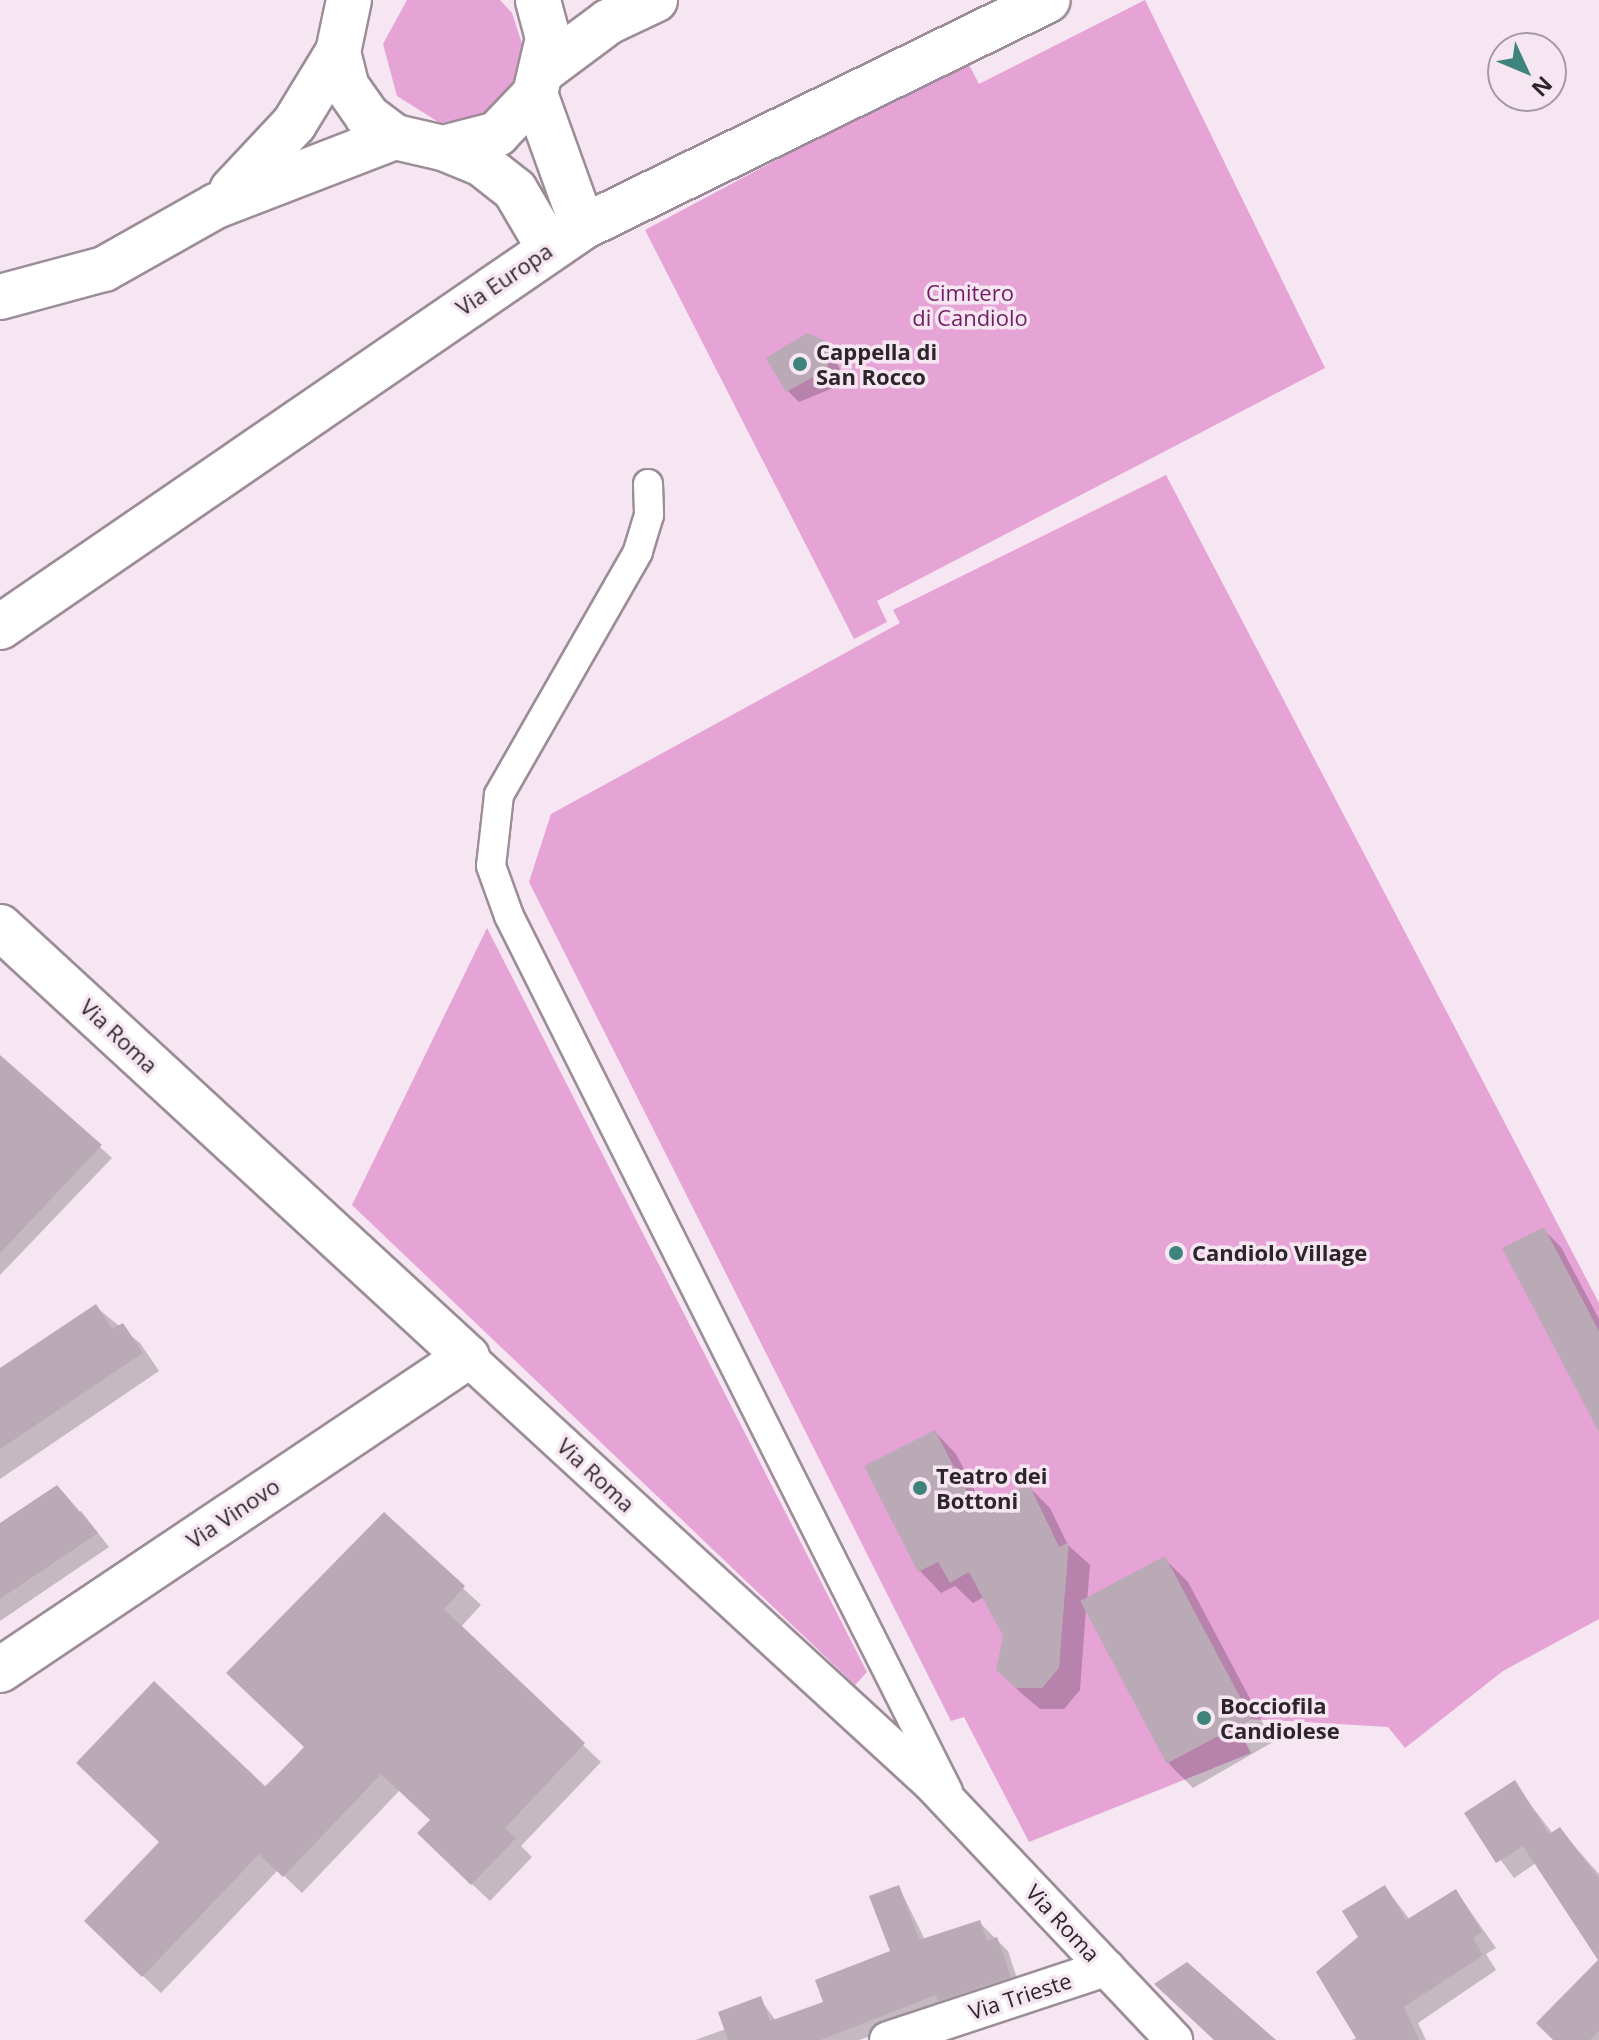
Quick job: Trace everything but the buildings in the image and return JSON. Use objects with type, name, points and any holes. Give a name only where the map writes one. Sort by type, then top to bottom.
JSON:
[{"type":"street","points":[[216,206],[294,124],[338,52],[349,0]]},
{"type":"street","points":[[538,0],[548,38],[540,82],[566,238]]},
{"type":"street","points":[[443,148],[497,134],[540,82],[608,22],[655,0]]},
{"type":"street","name":"Via Europa","points":[[0,627],[566,238],[1048,0]]},
{"type":"street","points":[[338,52],[360,106],[395,137],[443,148],[482,164],[566,238]]},
{"type":"street","points":[[0,297],[104,269],[216,206],[395,137]]},
{"type":"street","points":[[648,484],[649,515],[638,552],[499,795],[491,866],[516,930],[957,1810]]},
{"type":"street","name":"Via Roma","points":[[4,938],[467,1357],[957,1810],[1174,2040]]},
{"type":"street","name":"Via Vinovo","points":[[0,1670],[467,1357]]},
{"type":"street","name":"Via Trieste","points":[[888,2040],[1106,1968]]},
{"type":"green space","points":[[407,0],[500,0],[512,13],[524,50],[516,87],[490,114],[440,123],[397,96],[383,44]]},
{"type":"green space","name":"Cimitero di Candiolo","points":[[1145,0],[1325,368],[877,601],[887,622],[854,639],[645,230],[966,59],[979,84]]},
{"type":"green space","name":"Candiolo Village","points":[[1166,475],[1599,1303],[1599,1619],[1503,1671],[1405,1748],[1388,1727],[1251,1719],[1237,1727],[1251,1753],[1029,1842],[964,1717],[951,1721],[529,882],[551,814],[900,623],[893,610]]},
{"type":"green space","points":[[487,928],[867,1672],[855,1685],[352,1205]]},
{"type":"place","name":"Cappella di San Rocco","points":[[800,364]]},
{"type":"place","name":"Candiolo Village","points":[[1176,1253]]},
{"type":"place","name":"Teatro dei Bottoni","points":[[920,1488]]},
{"type":"place","name":"Bocciofila Candiolese","points":[[1204,1718]]}]
